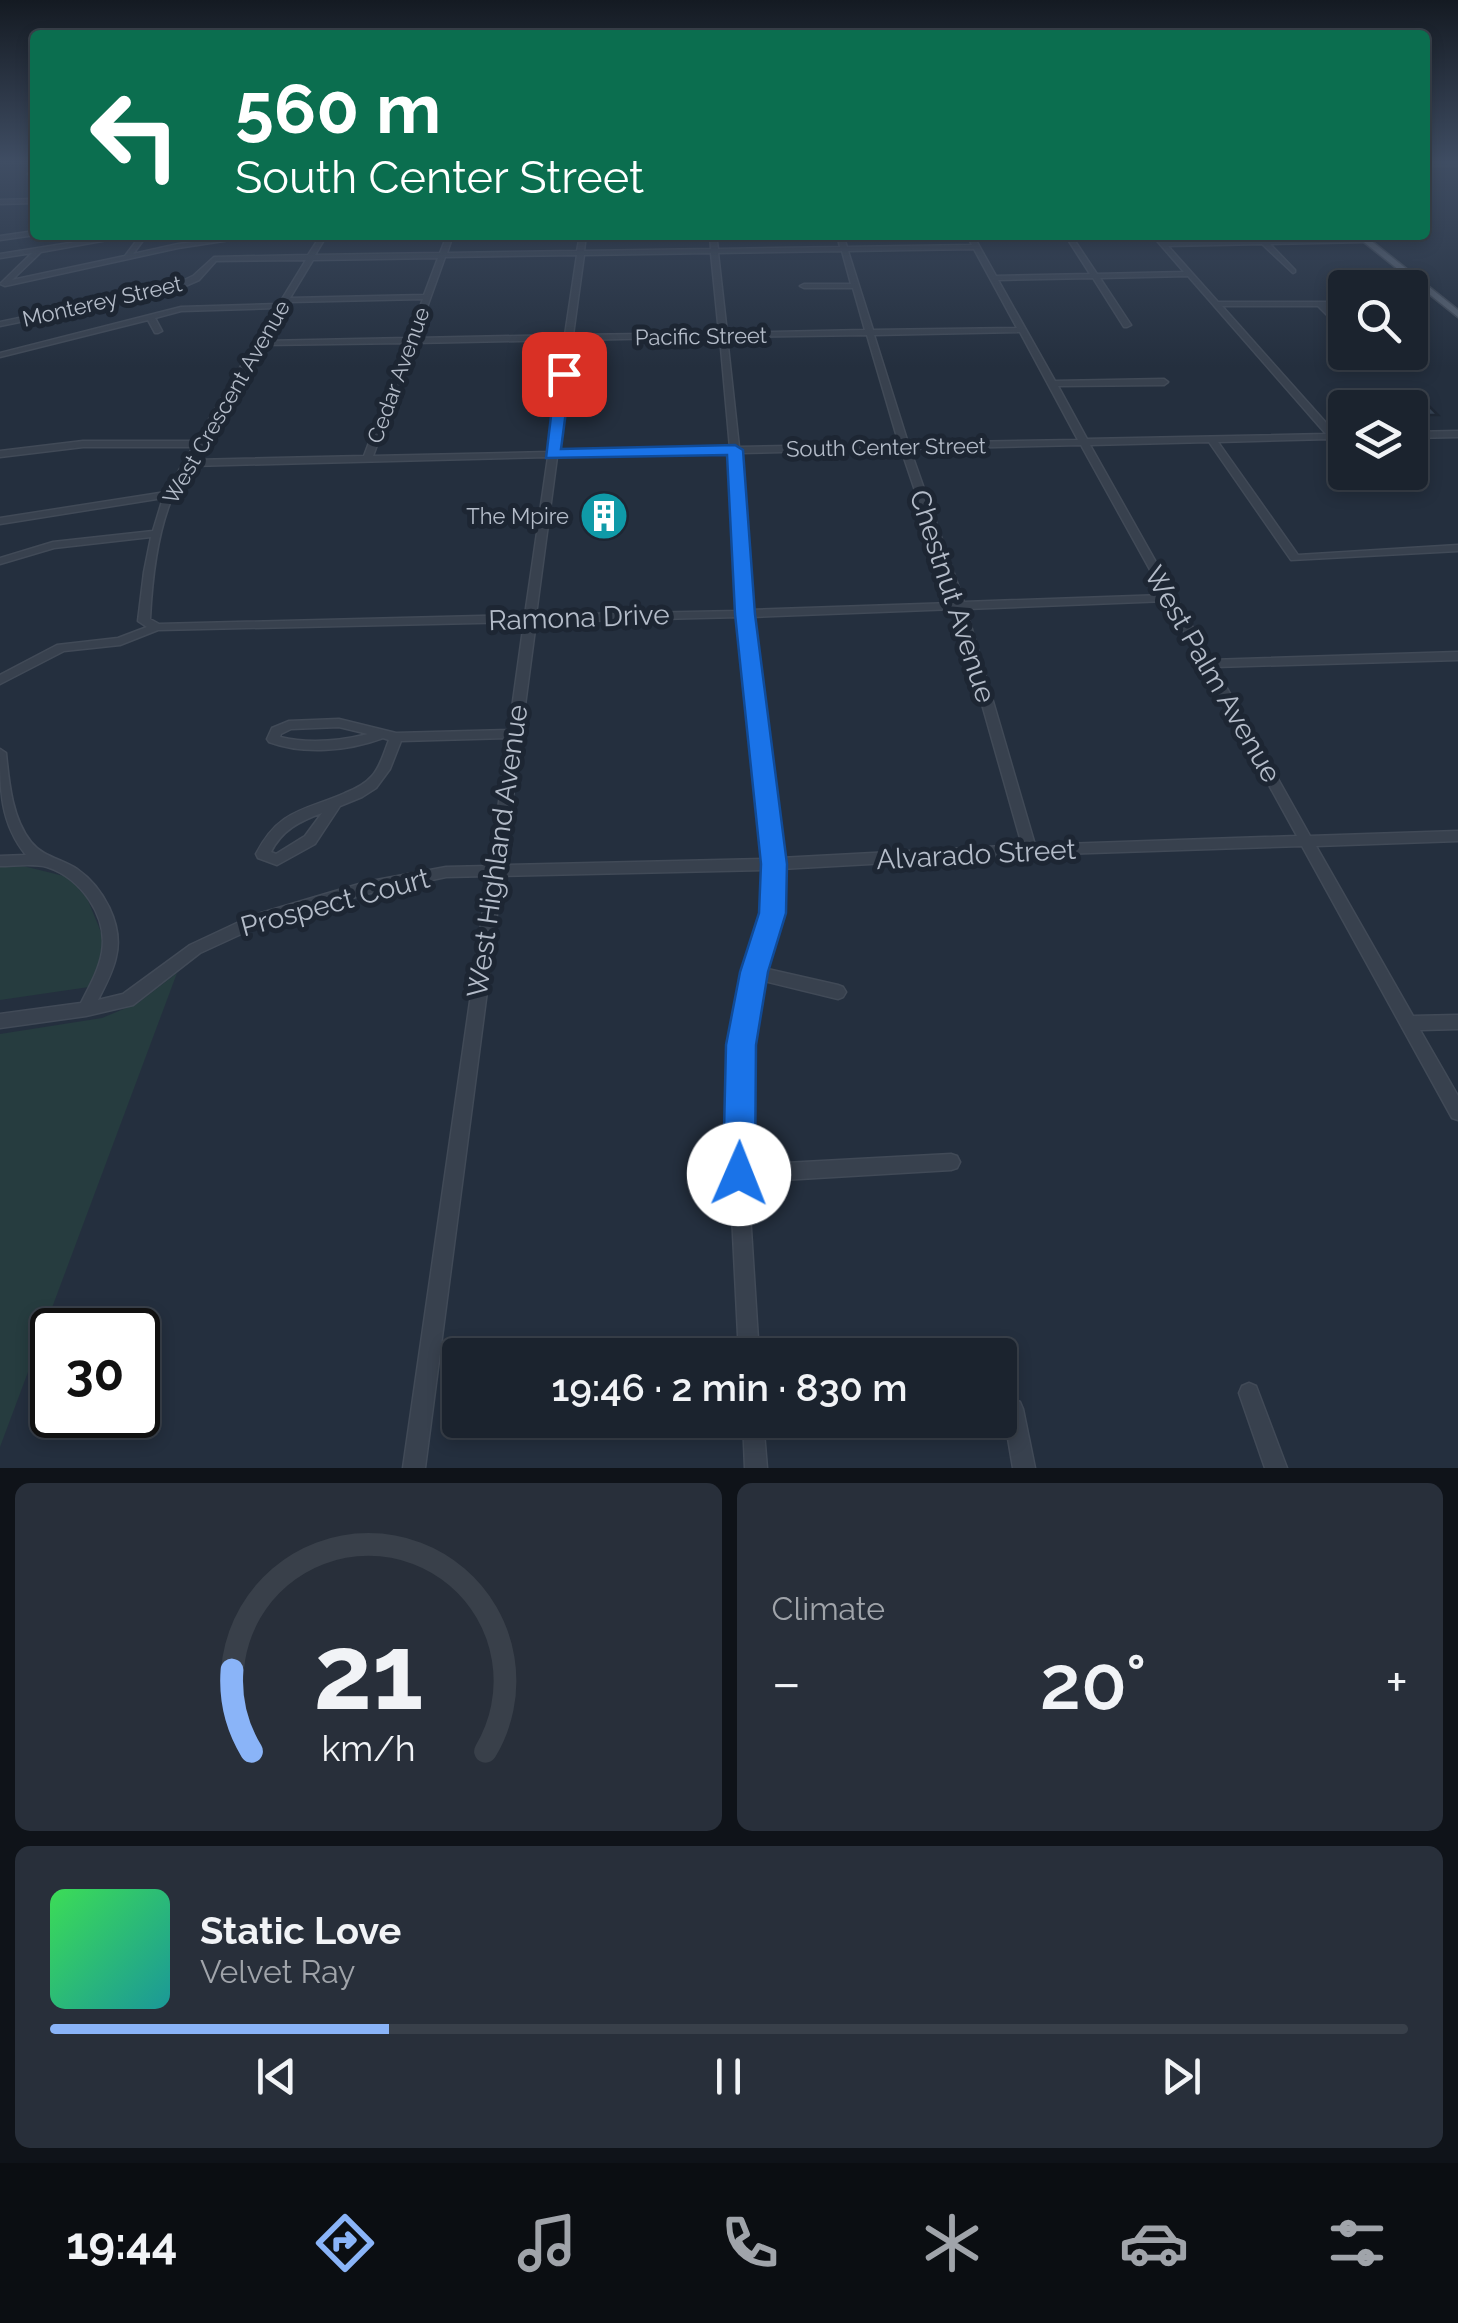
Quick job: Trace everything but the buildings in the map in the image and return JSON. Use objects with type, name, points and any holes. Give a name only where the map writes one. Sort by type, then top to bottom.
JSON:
[{"type":"main road","points":[[1366,240],[1458,314]]},
{"type":"street","points":[[0,238],[30,234]]},
{"type":"street","points":[[0,256],[101,240]]},
{"type":"street","points":[[128,256],[140,240]]},
{"type":"street","points":[[2,286],[128,256],[219,240]]},
{"type":"street","points":[[214,260],[229,240]]},
{"type":"street","name":"West Crescent Avenue","points":[[157,627],[144,621],[155,534],[169,494],[321,240]]},
{"type":"street","name":"Cedar Avenue","points":[[368,458],[448,240]]},
{"type":"street","name":"West Highland Avenue","points":[[414,1468],[581,240]]},
{"type":"street","points":[[714,240],[735,450],[745,614],[774,864],[773,913],[754,972],[741,1045],[739,1174],[749,1338]]},
{"type":"street","name":"Chestnut Avenue","points":[[842,240],[905,448],[960,607],[1030,850]]},
{"type":"street","points":[[1071,240],[1127,325]]},
{"type":"street","points":[[1159,240],[1328,430]]},
{"type":"street","points":[[1163,244],[1314,240]]},
{"type":"street","name":"Monterey Street","points":[[0,324],[173,288],[196,278],[214,260],[845,249],[973,241]]},
{"type":"street","name":"West Palm Avenue","points":[[973,241],[1168,598],[1458,1112]]},
{"type":"street","points":[[1264,242],[1293,271]]},
{"type":"street","points":[[2,286],[39,250]]},
{"type":"street","points":[[994,278],[1190,274]]},
{"type":"street","points":[[804,286],[856,286]]},
{"type":"street","points":[[0,354],[197,307],[426,297]]},
{"type":"street","points":[[1216,304],[1328,304]]},
{"type":"street","points":[[1320,304],[1328,313]]},
{"type":"street","points":[[150,316],[158,331]]},
{"type":"street","name":"Pacific Street","points":[[259,344],[1022,330]]},
{"type":"street","points":[[1054,384],[1164,382]]},
{"type":"street","points":[[1428,435],[1458,434]]},
{"type":"street","name":"South Center Street","points":[[188,463],[1328,436]]},
{"type":"street","points":[[1212,440],[1294,558],[1458,548]]},
{"type":"street","points":[[0,454],[83,444],[198,444]]},
{"type":"street","points":[[0,521],[169,494]]},
{"type":"street","points":[[0,561],[53,544],[155,534]]},
{"type":"street","name":"Ramona Drive","points":[[0,680],[61,648],[120,641],[157,627],[745,614],[1168,598]]},
{"type":"street","points":[[1205,664],[1458,656]]},
{"type":"street","points":[[379,735],[356,742],[286,744],[273,739],[282,728],[298,724],[350,724],[396,737],[512,734]]},
{"type":"street","points":[[334,804],[300,850],[277,860],[264,854],[266,845],[291,819],[334,804],[372,784],[383,771],[396,737]]},
{"type":"street","points":[[0,753],[2,788],[24,844],[42,860],[86,883],[100,905],[110,952],[86,1009]]},
{"type":"street","name":"Alvarado Street","points":[[494,870],[774,864],[1030,850],[1458,836]]},
{"type":"street","points":[[0,861],[42,860]]},
{"type":"street","name":"Prospect Court","points":[[0,1021],[127,1000],[195,950],[259,919],[427,874],[494,870]]},
{"type":"street","points":[[754,972],[838,992]]},
{"type":"street","points":[[1408,1023],[1458,1022]]},
{"type":"street","points":[[739,1174],[951,1162]]},
{"type":"street","points":[[1249,1393],[1276,1468]]},
{"type":"street","points":[[1017,1434],[1024,1468]]},
{"type":"street","points":[[754,1438],[756,1468]]},
{"type":"green space","points":[[23,866],[68,877],[87,898],[105,942],[104,955],[89,987],[0,1000],[0,867]]},
{"type":"green space","points":[[177,973],[52,1308],[30,1308],[30,1367],[0,1447],[0,1034],[102,1018],[138,1003]]},
{"type":"place","name":"The Mpire","points":[[604,516]]},
{"type":"route","points":[[564,374],[552,454],[735,450],[745,614],[774,864],[773,913],[754,972],[741,1045],[739,1174]]}]
